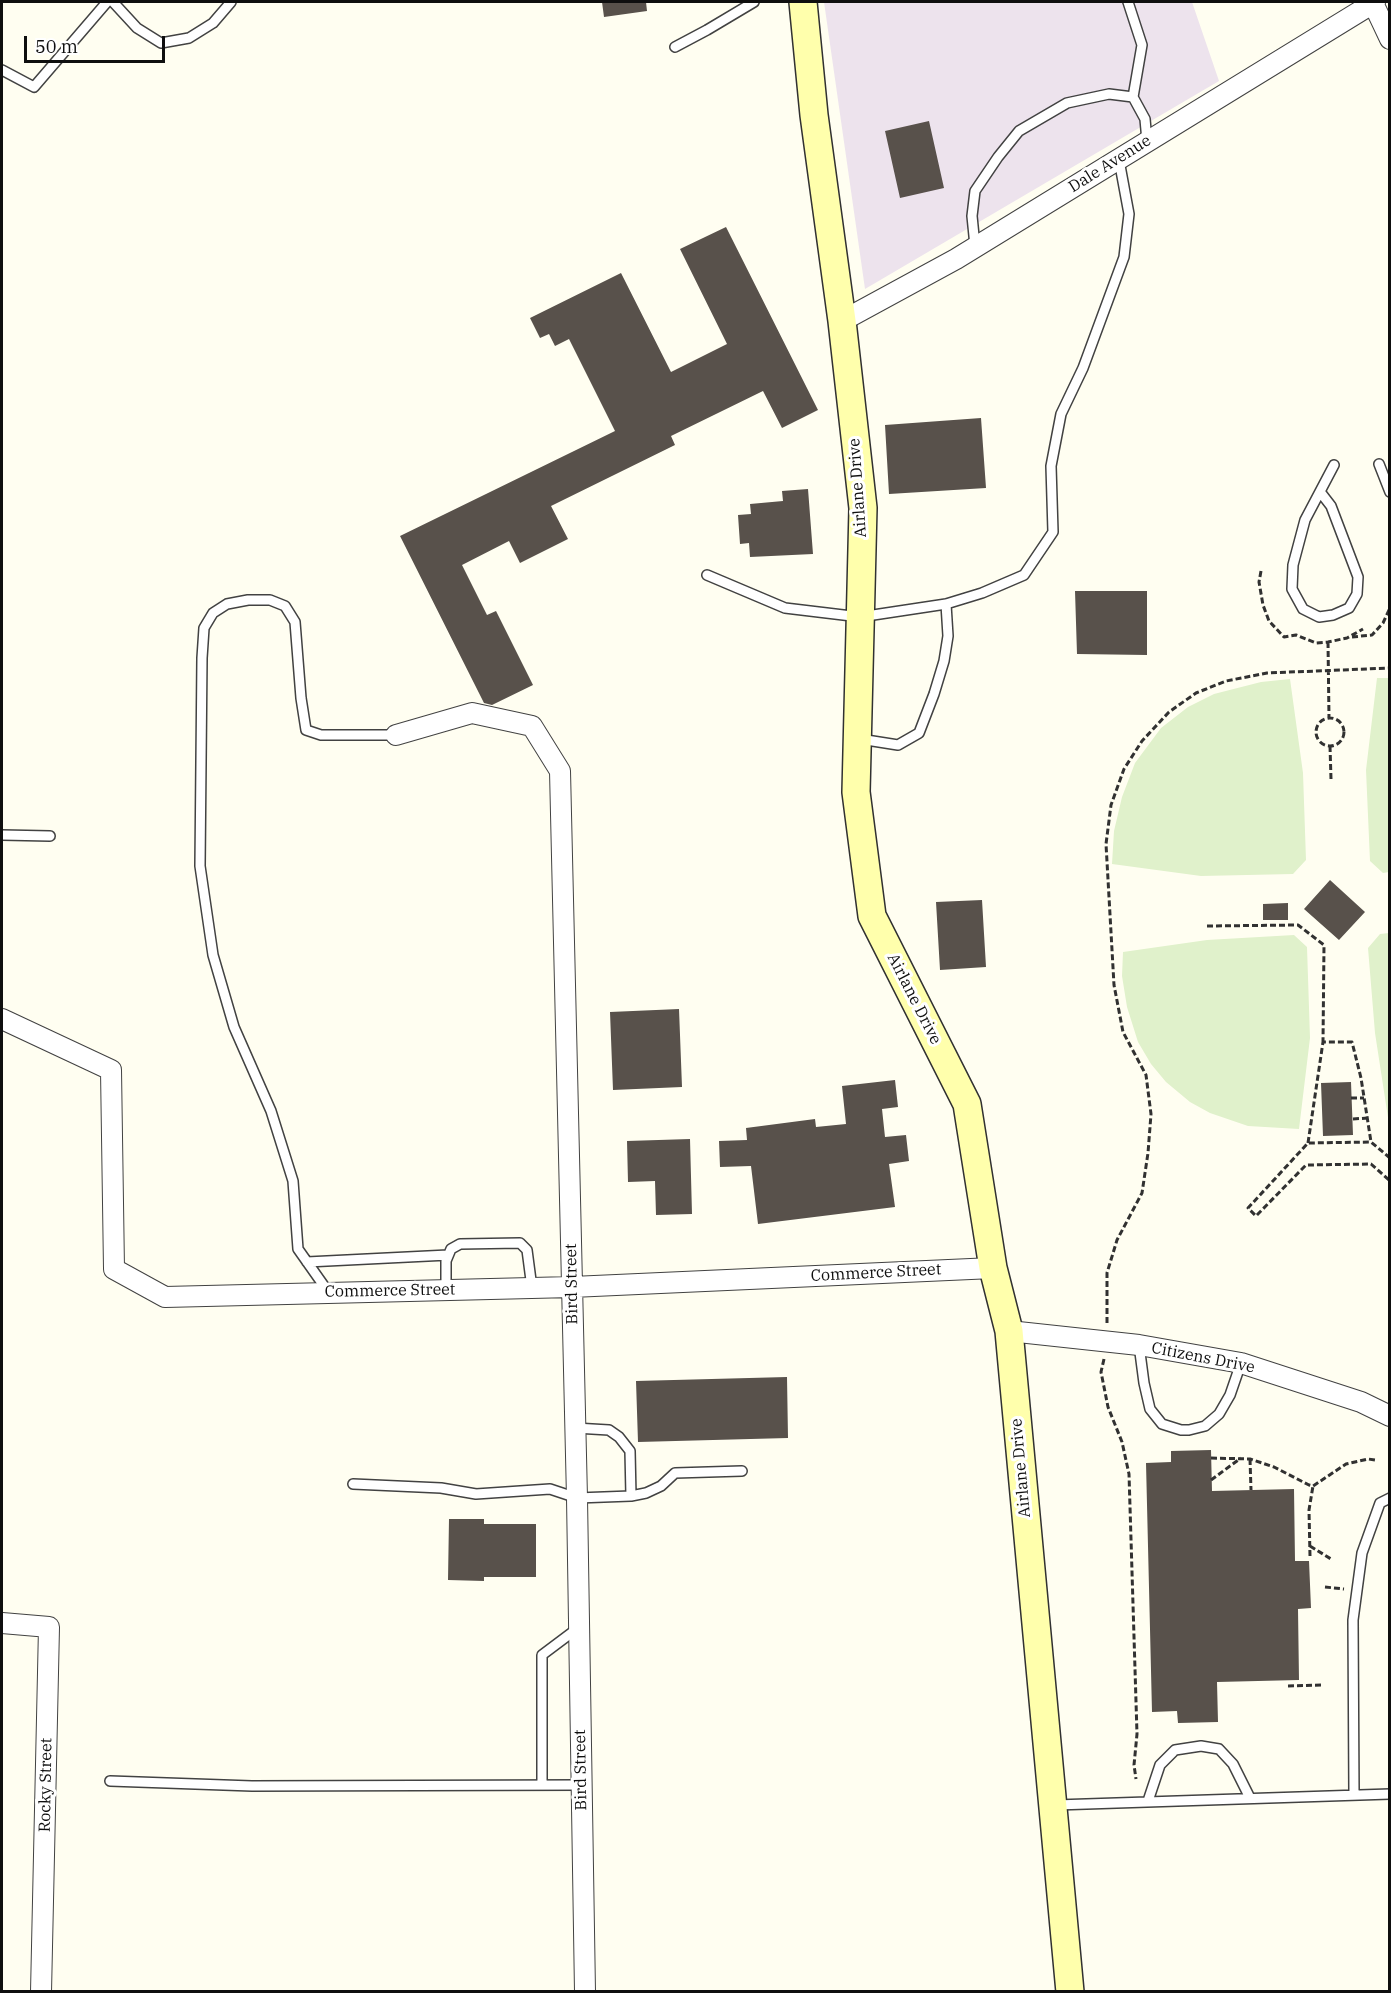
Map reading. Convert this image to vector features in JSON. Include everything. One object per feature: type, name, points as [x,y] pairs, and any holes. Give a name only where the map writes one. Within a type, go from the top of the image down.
[{"type":"street","name":"Airlane Drive","points":[[803,2],[814,115],[842,321],[863,508],[856,792],[872,916],[967,1104],[993,1268],[1009,1332],[1070,1992]]},
{"type":"street","name":"Dale Avenue","points":[[842,321],[975,247],[1374,2]]},
{"type":"street","points":[[1374,2],[1389,39]]},
{"type":"street","name":"Bird Street","points":[[396,735],[472,713],[482,715],[532,726],[560,771],[577,1497],[585,1992]]},
{"type":"street","name":"Commerce Street","points":[[2,1019],[111,1070],[114,1269],[165,1297],[572,1287],[993,1268]]},
{"type":"street","name":"Citizens Drive","points":[[1009,1332],[1139,1345],[1241,1363],[1361,1402],[1389,1416]]},
{"type":"street","name":"Rocky Street","points":[[2,1623],[49,1627],[42,1992]]},
{"type":"lane","points":[[2,70],[34,87],[107,2]]},
{"type":"lane","points":[[113,2],[137,28],[161,43],[189,38],[213,22],[231,2]]},
{"type":"lane","points":[[675,47],[754,2]]},
{"type":"lane","points":[[1128,2],[1142,45],[1133,97],[1145,119],[1147,141]]},
{"type":"lane","points":[[975,247],[972,216],[975,191],[1019,131],[1067,103],[1108,94],[1133,97]]},
{"type":"lane","points":[[707,575],[785,608],[860,617],[946,604],[982,593],[1024,575],[1053,532],[1052,466],[1061,414],[1083,368],[1124,257],[1129,214],[1119,159]]},
{"type":"lane","points":[[1379,464],[1389,492]]},
{"type":"lane","points":[[1321,493],[1331,506],[1358,577],[1358,585],[1357,594],[1349,608],[1333,615],[1319,617],[1303,609],[1292,589],[1293,565],[1305,520],[1335,465]]},
{"type":"lane","points":[[329,1293],[298,1249],[293,1181],[271,1111],[234,1027],[213,955],[200,866],[202,657],[204,628],[213,613],[228,604],[248,600],[270,600],[285,606],[295,622],[306,730],[321,735],[396,735]]},
{"type":"lane","points":[[857,739],[898,745],[919,733],[944,661],[948,636],[946,604]]},
{"type":"lane","points":[[2,835],[50,836]]},
{"type":"lane","points":[[446,1290],[446,1261],[451,1249],[460,1244],[520,1243],[527,1250],[532,1287]]},
{"type":"lane","points":[[307,1262],[448,1255]]},
{"type":"lane","points":[[1139,1345],[1150,1409],[1162,1424],[1181,1430],[1205,1426],[1219,1414],[1230,1395],[1241,1363]]},
{"type":"lane","points":[[575,1428],[609,1430],[625,1444],[630,1451],[631,1496]]},
{"type":"lane","points":[[353,1484],[441,1488],[476,1494],[550,1489],[577,1497],[631,1496],[646,1493],[661,1486],[675,1473],[742,1471]]},
{"type":"lane","points":[[1354,1795],[1353,1620],[1362,1553],[1380,1503],[1389,1498]]},
{"type":"lane","points":[[542,1785],[542,1655],[578,1628]]},
{"type":"lane","points":[[1148,1801],[1160,1765],[1175,1749],[1200,1746],[1219,1749],[1233,1764],[1250,1798]]},
{"type":"lane","points":[[110,1781],[252,1786],[581,1785]]},
{"type":"lane","points":[[1053,1805],[1389,1794]]},
{"type":"path","points":[[1261,571],[1259,582],[1263,605],[1269,621],[1284,637],[1296,635],[1316,643],[1372,635],[1383,623],[1389,608]]},
{"type":"path","points":[[1349,638],[1363,629]]},
{"type":"path","points":[[1328,642],[1329,718]]},
{"type":"path","points":[[1136,1779],[1134,1765],[1137,1734],[1129,1474],[1122,1442],[1108,1407],[1101,1372],[1107,1341],[1107,1273],[1118,1240],[1142,1193],[1148,1153],[1150,1114],[1146,1075],[1123,1032],[1114,985],[1106,844],[1111,805],[1124,769],[1142,741],[1169,712],[1196,693],[1227,681],[1266,673],[1389,668]]},
{"type":"path","points":[[1329,718],[1340,722],[1344,730],[1343,739],[1330,747],[1319,741],[1316,732],[1319,723],[1329,718]]},
{"type":"path","points":[[1330,747],[1331,779]]},
{"type":"path","points":[[1207,926],[1299,925],[1324,945],[1323,1042],[1308,1143],[1248,1208],[1256,1216],[1306,1165],[1371,1164],[1389,1181]]},
{"type":"path","points":[[1323,1042],[1352,1042],[1371,1142],[1389,1158]]},
{"type":"path","points":[[1351,1098],[1364,1098]]},
{"type":"path","points":[[1353,1119],[1368,1118]]},
{"type":"path","points":[[1308,1143],[1371,1142]]},
{"type":"path","points":[[1211,1458],[1250,1459],[1274,1467],[1313,1486]]},
{"type":"path","points":[[1211,1480],[1241,1458]]},
{"type":"path","points":[[1250,1459],[1251,1490]]},
{"type":"path","points":[[1310,1556],[1309,1510],[1313,1486],[1346,1464],[1368,1459],[1375,1460]]},
{"type":"path","points":[[1310,1546],[1331,1559]]},
{"type":"path","points":[[1288,1686],[1324,1685]]},
{"type":"shaded area","points":[[824,2],[1192,2],[1219,81],[865,289]]},
{"type":"green space","points":[[1377,678],[1389,678],[1389,872],[1383,873],[1370,861],[1366,770]]},
{"type":"green space","points":[[1290,679],[1303,773],[1306,860],[1293,874],[1201,876],[1112,864],[1114,831],[1122,797],[1135,763],[1161,728],[1188,707],[1214,694],[1261,682]]},
{"type":"green space","points":[[1389,933],[1390,1124],[1375,1033],[1368,948],[1380,934]]},
{"type":"green space","points":[[1294,935],[1307,947],[1310,1038],[1299,1129],[1248,1126],[1210,1113],[1190,1102],[1166,1082],[1151,1064],[1138,1042],[1127,1007],[1122,976],[1123,952],[1207,940]]},
{"type":"building","points":[[602,2],[646,2],[647,11],[604,17]]},
{"type":"building","points":[[929,121],[944,188],[900,198],[885,131]]},
{"type":"building","points":[[726,227],[818,410],[782,428],[763,391],[671,436],[675,445],[551,506],[568,539],[520,563],[509,541],[462,565],[487,615],[496,611],[533,685],[492,705],[484,703],[400,536],[615,431],[569,339],[555,346],[549,334],[540,338],[530,318],[621,273],[671,372],[727,344],[680,249]]},
{"type":"building","points":[[981,418],[986,488],[889,494],[885,425]]},
{"type":"building","points":[[808,489],[813,554],[750,557],[749,543],[740,544],[738,515],[751,514],[750,504],[783,501],[782,491]]},
{"type":"building","points":[[1075,591],[1147,591],[1147,655],[1077,654]]},
{"type":"building","points":[[1330,880],[1365,912],[1339,940],[1304,909]]},
{"type":"building","points":[[982,900],[986,967],[940,970],[936,902]]},
{"type":"building","points":[[1288,903],[1288,920],[1263,920],[1263,904]]},
{"type":"building","points":[[679,1009],[682,1087],[613,1090],[610,1012]]},
{"type":"building","points":[[895,1080],[898,1107],[882,1109],[885,1137],[906,1135],[909,1161],[889,1164],[895,1207],[758,1224],[751,1166],[720,1167],[719,1141],[747,1140],[746,1128],[815,1119],[816,1127],[846,1124],[842,1086]]},
{"type":"building","points":[[1351,1082],[1353,1135],[1323,1136],[1321,1083]]},
{"type":"building","points":[[690,1139],[692,1214],[656,1215],[655,1181],[628,1182],[627,1141]]},
{"type":"building","points":[[787,1377],[788,1438],[638,1442],[636,1381]]},
{"type":"building","points":[[1211,1450],[1212,1491],[1294,1489],[1295,1561],[1309,1561],[1311,1608],[1298,1609],[1299,1680],[1217,1682],[1218,1722],[1178,1723],[1177,1711],[1152,1712],[1146,1463],[1171,1462],[1171,1451]]},
{"type":"building","points":[[449,1519],[484,1519],[484,1524],[536,1524],[536,1577],[484,1577],[484,1581],[448,1580]]}]
